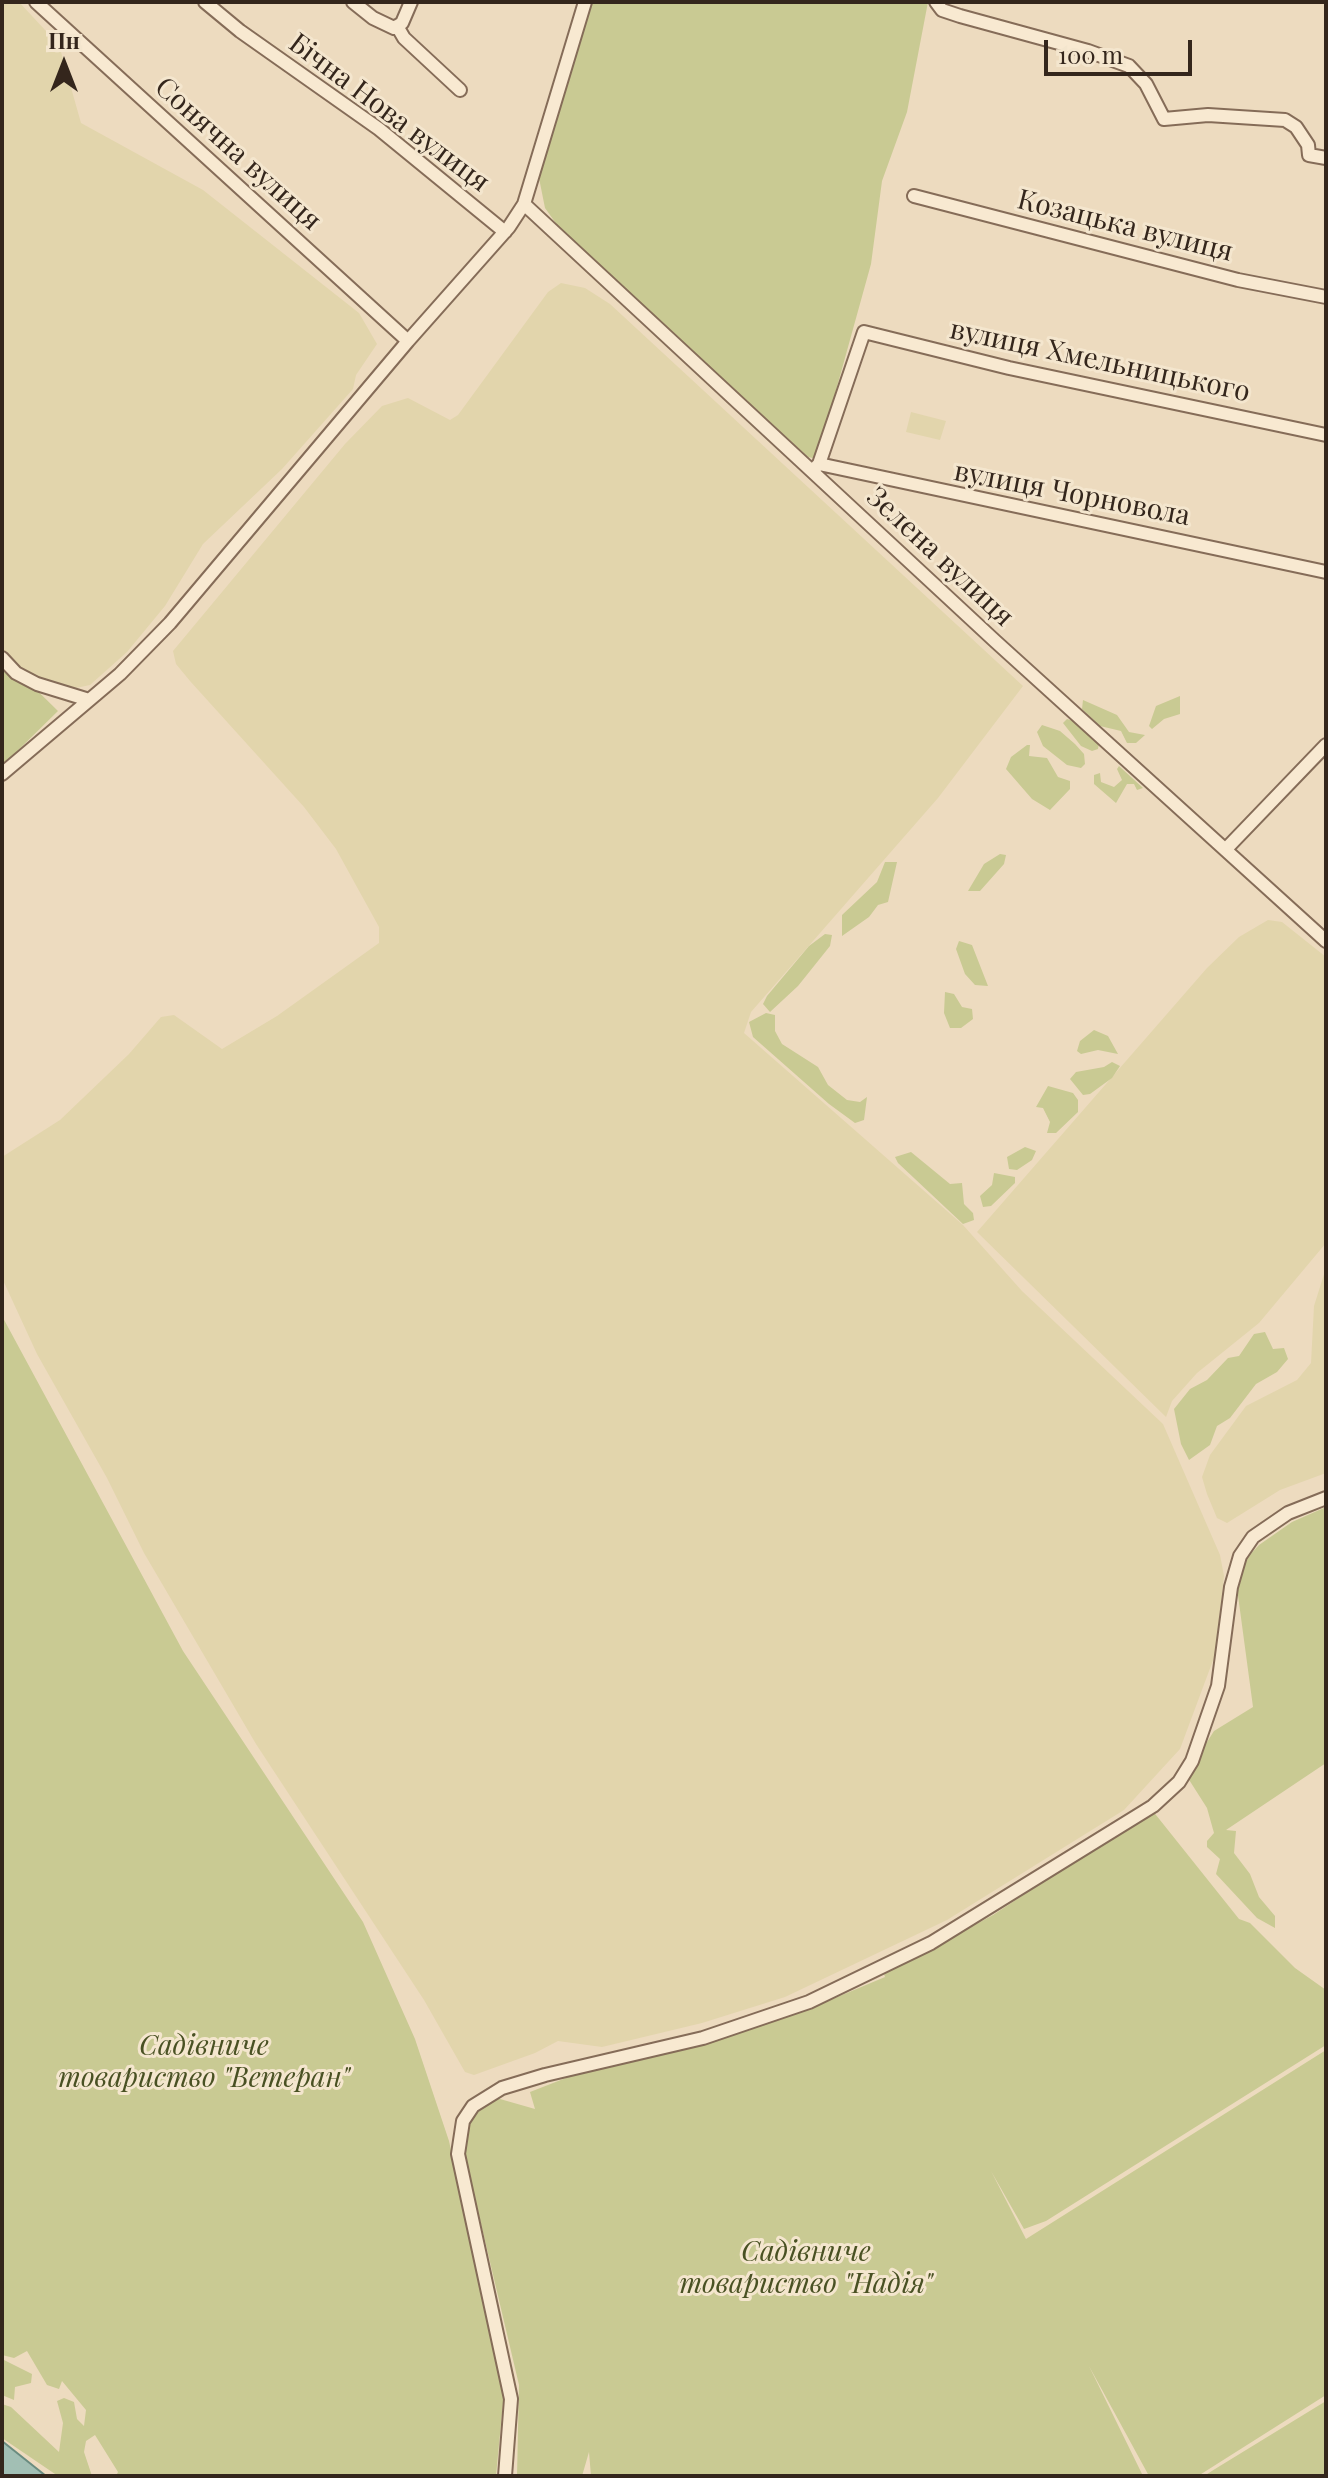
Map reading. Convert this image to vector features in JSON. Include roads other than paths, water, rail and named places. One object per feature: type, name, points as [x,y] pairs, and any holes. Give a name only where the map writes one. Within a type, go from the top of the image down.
[{"type":"street","name":"Сонячна вулиця","points":[[36,2],[408,341]]},
{"type":"street","name":"Бічна Нова вулиця","points":[[205,2],[240,31],[379,129],[505,232]]},
{"type":"street","points":[[353,2],[385,25],[397,26]]},
{"type":"street","points":[[397,26],[408,14],[411,2]]},
{"type":"street","points":[[2,774],[89,700],[170,623],[408,341],[505,232],[524,204],[585,2]]},
{"type":"street","points":[[936,2],[942,10],[960,16],[1088,51],[1129,66],[1146,84],[1164,119],[1208,115],[1285,120],[1296,127],[1308,145],[1309,155],[1326,158]]},
{"type":"street","points":[[397,26],[404,38],[460,90]]},
{"type":"street","name":"Козацька вулиця","points":[[914,196],[1238,280],[1326,297]]},
{"type":"street","name":"Зелена вулиця","points":[[524,204],[816,467],[1326,941]]},
{"type":"street","name":"вулиця Хмельницького","points":[[816,467],[864,332],[1009,368],[1326,435]]},
{"type":"street","name":"вулиця Чорновола","points":[[816,467],[1326,572]]},
{"type":"street","points":[[2,658],[16,673],[37,684],[89,700]]},
{"type":"street","points":[[1226,849],[1326,745]]},
{"type":"street","points":[[505,2476],[511,2399],[458,2154],[463,2121],[473,2106],[502,2088],[530,2079],[703,2038],[809,2002],[931,1943],[1153,1806],[1179,1782],[1192,1761],[1218,1686],[1231,1587],[1240,1556],[1253,1537],[1264,1529],[1288,1513],[1326,1498]]},
{"type":"park label","name":"Садівниче товариство \"Ветеран\"","points":[[204,2062]]},
{"type":"park label","name":"Садівниче товариство \"Надія\"","points":[[806,2268]]}]
